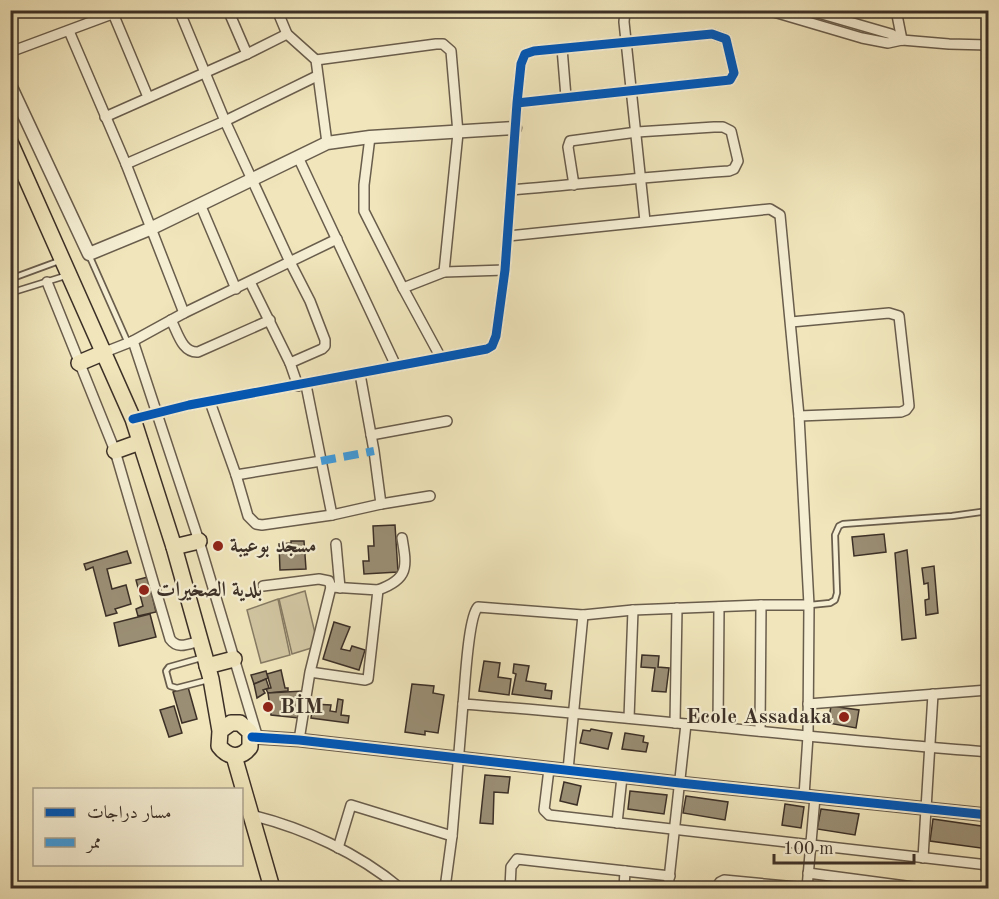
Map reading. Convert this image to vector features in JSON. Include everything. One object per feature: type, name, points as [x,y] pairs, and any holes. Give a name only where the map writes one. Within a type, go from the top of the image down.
[{"type":"main road","points":[[10,142],[61,260],[105,352],[132,419],[174,547],[207,668],[220,732],[218,741],[222,750],[234,756],[272,888]]},
{"type":"main road","points":[[80,363],[105,352]]},
{"type":"main road","points":[[115,451],[140,442]]},
{"type":"main road","points":[[174,547],[199,541]]},
{"type":"main road","points":[[207,668],[234,659]]},
{"type":"main road","points":[[207,668],[236,722],[248,728],[255,737],[247,750],[234,756]]},
{"type":"main road","points":[[220,732],[226,724],[236,722]]},
{"type":"street","points":[[10,52],[123,10]]},
{"type":"street","points":[[179,10],[225,121],[310,301],[325,340],[325,346],[322,349],[290,363]]},
{"type":"street","points":[[228,10],[246,54]]},
{"type":"street","points":[[277,10],[287,34],[316,60],[327,143]]},
{"type":"street","points":[[625,10],[624,22],[645,221]]},
{"type":"street","points":[[767,10],[862,38],[888,43],[902,40],[949,45],[988,45]]},
{"type":"street","points":[[808,10],[891,33],[902,40]]},
{"type":"street","points":[[896,10],[902,40]]},
{"type":"street","points":[[112,13],[148,97]]},
{"type":"street","points":[[69,31],[126,164],[184,313]]},
{"type":"street","points":[[105,117],[287,34]]},
{"type":"street","points":[[132,419],[157,412],[474,352],[492,346],[496,336],[505,270],[517,103],[521,64],[525,54],[534,51],[626,41],[717,35],[728,42],[735,73],[730,80],[517,103]]},
{"type":"street","points":[[316,60],[443,44],[451,51],[458,133],[444,272]]},
{"type":"street","points":[[561,48],[566,97]]},
{"type":"street","points":[[126,164],[225,121],[317,76]]},
{"type":"street","points":[[10,85],[89,254],[152,228],[327,143],[370,137],[515,128]]},
{"type":"street","points":[[511,190],[574,185],[641,177],[729,171],[734,169],[738,161],[731,131],[723,127],[637,132],[575,141],[568,144],[574,185]]},
{"type":"street","points":[[370,137],[364,185],[364,211],[441,358]]},
{"type":"street","points":[[298,157],[396,366]]},
{"type":"street","points":[[200,204],[236,289]]},
{"type":"street","points":[[508,236],[770,209],[780,215],[799,416],[809,605],[808,736],[811,845],[807,888],[724,880],[716,888]]},
{"type":"street","points":[[105,352],[131,342],[184,313],[337,239]]},
{"type":"street","points":[[403,288],[444,272],[505,270]]},
{"type":"street","points":[[47,282],[115,451],[170,639],[176,645],[182,646],[200,642]]},
{"type":"street","points":[[250,282],[302,386],[332,514]]},
{"type":"street","points":[[791,322],[890,313],[899,316],[909,406],[901,412],[799,416]]},
{"type":"street","points":[[171,320],[185,348],[193,352],[198,352],[270,320]]},
{"type":"street","points":[[131,342],[157,412],[199,541],[255,737],[988,815]]},
{"type":"street","points":[[360,374],[381,504]]},
{"type":"street","points":[[210,402],[248,516],[256,524],[332,514],[430,496]]},
{"type":"street","points":[[371,435],[447,421]]},
{"type":"street","points":[[236,475],[321,461]]},
{"type":"street","points":[[263,586],[319,579],[329,581],[336,587],[378,590],[393,585],[404,573],[405,558],[402,538]]},
{"type":"street","points":[[299,740],[310,672],[336,587],[336,544]]},
{"type":"street","points":[[310,672],[343,678],[368,679],[378,590]]},
{"type":"street","points":[[760,731],[761,605]]},
{"type":"street","points":[[445,888],[470,638],[476,608],[483,606],[583,615],[677,608],[809,605]]},
{"type":"street","points":[[718,727],[720,607]]},
{"type":"street","points":[[675,723],[677,608]]},
{"type":"street","points":[[629,718],[633,610]]},
{"type":"street","points":[[568,771],[583,615]]},
{"type":"street","points":[[808,704],[988,690]]},
{"type":"street","points":[[923,858],[933,694]]},
{"type":"street","points":[[463,704],[573,712],[988,752]]},
{"type":"street","points":[[668,888],[686,723]]},
{"type":"street","points":[[549,769],[544,810],[546,814],[675,831],[988,865]]},
{"type":"street","points":[[617,823],[622,777]]},
{"type":"street","points":[[338,848],[351,805],[452,836]]},
{"type":"street","points":[[251,814],[277,821],[338,848],[400,888]]},
{"type":"street","points":[[510,888],[511,867],[517,859],[670,876]]},
{"type":"street","points":[[624,888],[625,871]]},
{"type":"street","points":[[808,873],[896,887],[921,888]]},
{"type":"lane","points":[[89,254],[131,342]]},
{"type":"lane","points":[[10,279],[61,260]]},
{"type":"lane","points":[[10,293],[68,275]]},
{"type":"lane","points":[[809,605],[830,603],[835,600],[837,593],[835,535],[839,526],[988,511]]},
{"type":"lane","points":[[169,667],[207,668],[174,688],[170,686],[166,671],[169,667]]},
{"type":"shaded area","points":[[305,591],[318,646],[292,654],[279,599]]},
{"type":"shaded area","points":[[278,599],[290,655],[261,663],[247,610]]},
{"type":"building","points":[[395,525],[398,572],[364,574],[363,561],[369,561],[368,546],[374,546],[373,526]]},
{"type":"building","points":[[884,534],[886,552],[854,556],[852,537]]},
{"type":"building","points":[[291,541],[304,541],[306,569],[280,570],[279,544],[291,543]]},
{"type":"building","points":[[907,550],[916,638],[902,640],[895,553]]},
{"type":"building","points":[[127,551],[131,563],[107,569],[112,589],[126,585],[131,604],[115,609],[117,613],[106,616],[93,567],[86,570],[84,564]]},
{"type":"building","points":[[934,566],[938,613],[926,615],[925,600],[929,599],[928,583],[924,584],[922,568]]},
{"type":"building","points":[[148,577],[156,612],[138,616],[136,609],[143,606],[136,580]]},
{"type":"building","points":[[150,614],[156,637],[119,646],[114,623]]},
{"type":"building","points":[[334,622],[350,627],[341,649],[350,651],[352,646],[365,650],[359,670],[323,659]]},
{"type":"building","points":[[642,655],[659,656],[658,667],[669,668],[666,692],[652,691],[655,668],[641,667]]},
{"type":"building","points":[[484,661],[500,663],[498,677],[511,679],[509,695],[479,691]]},
{"type":"building","points":[[514,664],[529,666],[526,681],[546,684],[545,690],[552,691],[551,699],[512,694],[516,674],[513,673]]},
{"type":"building","points":[[281,670],[285,688],[288,688],[288,691],[268,693],[266,689],[271,688],[267,674]]},
{"type":"building","points":[[266,671],[268,678],[254,684],[251,675]]},
{"type":"building","points":[[266,679],[269,688],[263,690],[265,693],[257,698],[254,684]]},
{"type":"building","points":[[412,684],[434,686],[433,693],[444,695],[438,733],[425,731],[425,735],[405,732]]},
{"type":"building","points":[[188,687],[197,719],[182,723],[173,692]]},
{"type":"building","points":[[303,691],[299,718],[271,715],[268,693]]},
{"type":"building","points":[[338,699],[343,700],[341,715],[349,716],[348,723],[311,718],[313,704],[331,705],[330,711],[336,712]]},
{"type":"building","points":[[174,706],[182,733],[169,737],[160,710]]},
{"type":"building","name":"Ecole Assadaka","points":[[831,706],[859,710],[856,728],[828,723]]},
{"type":"building","points":[[591,729],[612,733],[608,749],[580,743],[583,730],[590,731]]},
{"type":"building","points":[[625,733],[644,736],[643,742],[648,743],[646,752],[622,749]]},
{"type":"building","points":[[485,775],[510,777],[508,793],[494,792],[493,824],[480,823]]},
{"type":"building","points":[[564,782],[581,786],[577,805],[560,801]]},
{"type":"building","points":[[630,791],[667,795],[664,814],[628,809]]},
{"type":"building","points":[[686,796],[728,802],[725,820],[683,813]]},
{"type":"building","points":[[785,804],[804,807],[801,828],[782,825]]},
{"type":"building","points":[[821,809],[859,814],[855,835],[817,829]]},
{"type":"building","points":[[933,819],[988,827],[988,849],[930,841]]},
{"type":"marked path","points":[[321,461],[374,451]]},
{"type":"cycle path","points":[[133,419],[189,405],[487,349],[492,346],[496,336],[505,270],[517,103],[521,64],[525,54],[534,51],[712,34],[726,39],[734,73],[730,80],[517,103]]},
{"type":"cycle path","points":[[252,737],[299,740],[988,815]]},
{"type":"place","name":"مسجد بوعيبة","points":[[218,546]]},
{"type":"place","name":"بلدية الصخيرات","points":[[144,590]]},
{"type":"place","name":"BİM","points":[[268,707]]},
{"type":"place","name":"Ecole Assadaka","points":[[844,717]]}]
